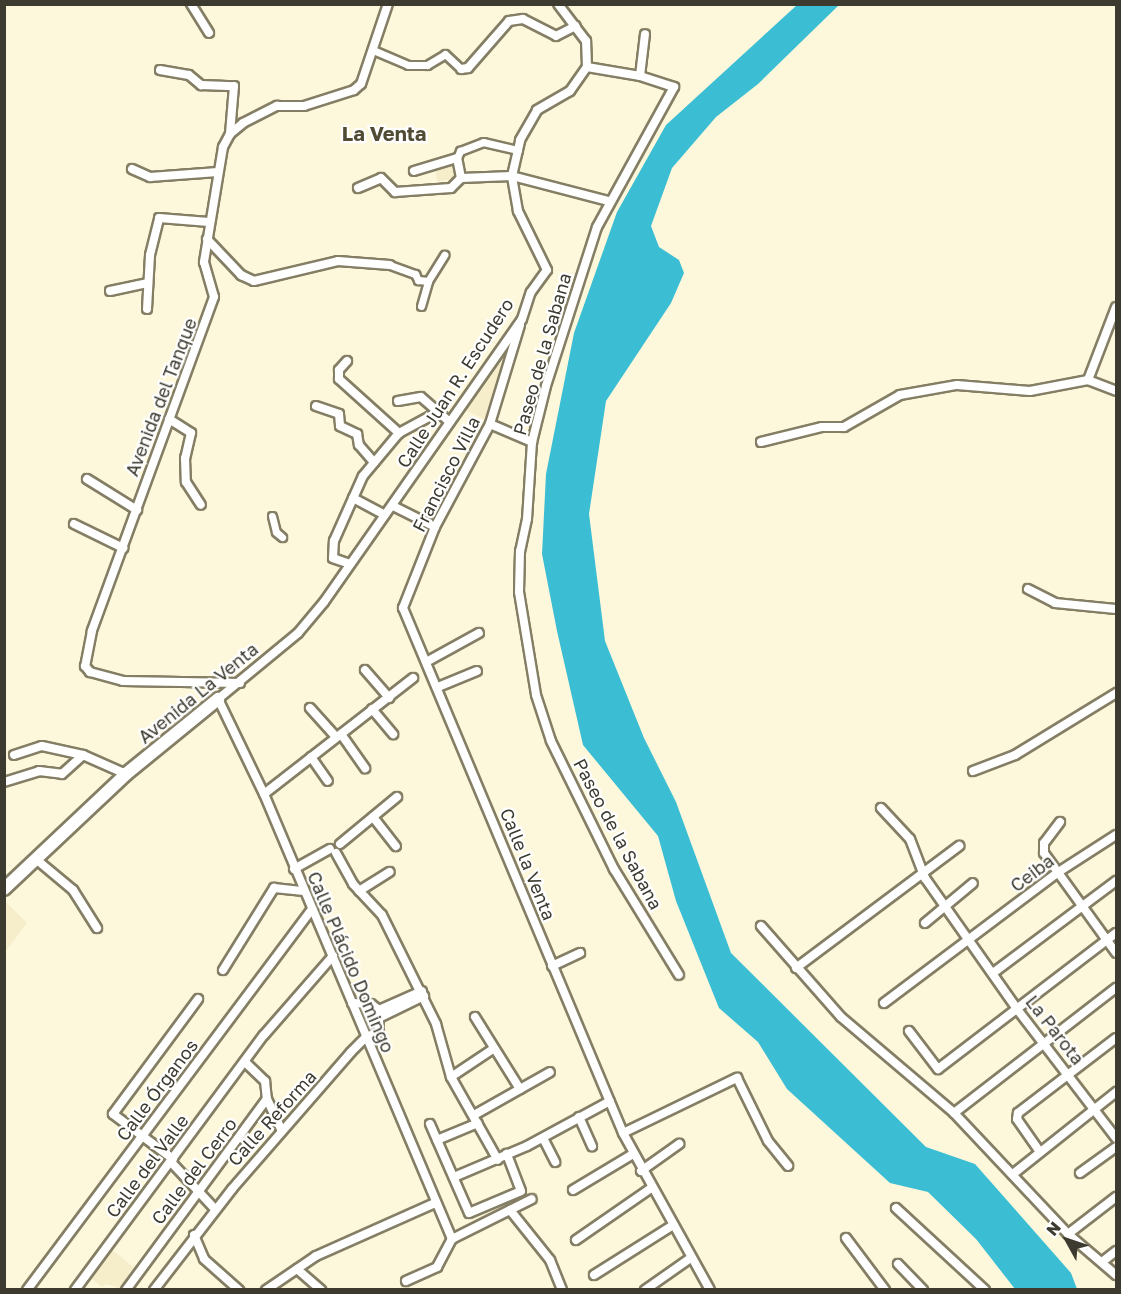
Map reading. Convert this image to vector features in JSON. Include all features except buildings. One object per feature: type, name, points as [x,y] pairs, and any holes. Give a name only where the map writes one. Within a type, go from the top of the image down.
[{"type":"main road","name":"Avenida La Venta","points":[[4,889],[126,774],[219,699]]},
{"type":"street","points":[[191,4],[209,33]]},
{"type":"street","points":[[230,134],[243,123],[277,106],[304,106],[354,90],[361,84],[388,4]]},
{"type":"street","points":[[558,4],[586,41],[587,67],[640,76],[645,34]]},
{"type":"street","points":[[373,50],[408,65],[427,65],[445,54],[461,69],[468,68],[509,21],[523,19],[556,36],[576,26]]},
{"type":"street","name":"Calle Juan R. Escudero","points":[[393,506],[444,417],[522,319],[531,292],[547,270],[518,211],[512,176],[518,150],[537,110],[570,91],[587,67]]},
{"type":"street","name":"Avenida del Tanque","points":[[160,70],[189,75],[201,85],[234,86],[230,134],[218,172],[208,222],[204,262],[214,297],[92,631],[85,666],[90,672],[123,681],[240,683]]},
{"type":"street","name":"Paseo de la Sabana","points":[[640,76],[674,87],[609,201],[589,249],[532,442],[527,519],[520,551],[519,592],[536,695],[551,741],[599,842],[679,975]]},
{"type":"street","points":[[358,188],[383,178],[395,192],[455,187],[461,178],[457,158],[460,151],[483,142],[518,150]]},
{"type":"street","points":[[414,171],[457,158]]},
{"type":"street","points":[[132,169],[150,177],[218,172]]},
{"type":"street","points":[[461,178],[512,176],[609,201]]},
{"type":"street","points":[[147,309],[148,283],[159,218],[208,222]]},
{"type":"street","points":[[207,239],[241,274],[254,281],[338,261],[390,264],[415,274],[418,280],[428,281]]},
{"type":"street","points":[[421,306],[428,281],[444,255]]},
{"type":"street","points":[[110,291],[148,283]]},
{"type":"street","points":[[1088,380],[1116,307]]},
{"type":"street","name":"Francisco Villa","points":[[403,608],[435,527],[490,424],[522,319]]},
{"type":"street","points":[[347,361],[339,370],[339,379],[399,433]]},
{"type":"street","points":[[761,442],[822,427],[843,427],[900,395],[940,387],[957,385],[1030,391],[1088,380],[1116,391]]},
{"type":"street","points":[[350,564],[333,558],[334,541],[353,498],[374,462],[399,433],[444,417],[421,397],[398,401]]},
{"type":"street","points":[[316,406],[339,414],[340,426],[357,434],[358,445],[374,462]]},
{"type":"street","points":[[169,419],[191,433],[185,458],[186,482],[201,505]]},
{"type":"street","points":[[490,424],[532,442]]},
{"type":"street","points":[[87,479],[137,510]]},
{"type":"street","points":[[353,498],[385,515]]},
{"type":"street","points":[[393,506],[435,527]]},
{"type":"street","name":"Avenida La Venta","points":[[219,699],[298,633],[393,506]]},
{"type":"street","points":[[272,516],[277,535],[282,537]]},
{"type":"street","points":[[74,524],[123,548]]},
{"type":"street","points":[[1028,589],[1056,603],[1116,609]]},
{"type":"street","name":"Calle la Venta","points":[[403,608],[428,661],[552,966],[623,1133],[641,1171],[710,1290]]},
{"type":"street","points":[[428,661],[479,633]]},
{"type":"street","points":[[365,670],[389,698]]},
{"type":"street","points":[[438,687],[477,671]]},
{"type":"street","points":[[264,794],[413,678]]},
{"type":"street","points":[[973,771],[1015,755],[1116,693]]},
{"type":"street","name":"Calle Plácido Domingo","points":[[219,699],[264,794],[452,1239]]},
{"type":"street","points":[[310,708],[338,735],[365,768]]},
{"type":"street","points":[[372,710],[393,734]]},
{"type":"street","points":[[14,755],[42,746],[83,755],[126,774]]},
{"type":"street","points":[[4,782],[39,771],[62,774],[83,755]]},
{"type":"street","points":[[311,757],[328,781]]},
{"type":"street","points":[[294,869],[333,851],[397,797]]},
{"type":"street","name":"La Parota","points":[[882,808],[910,839],[923,873],[945,908],[1042,1044],[1095,1108],[1116,1138]]},
{"type":"street","points":[[373,817],[396,846]]},
{"type":"street","points":[[1060,822],[1044,843],[1044,853],[1116,953]]},
{"type":"street","name":"Ceiba","points":[[884,1003],[1057,873],[1116,835]]},
{"type":"street","points":[[796,968],[959,846]]},
{"type":"street","points":[[333,851],[359,891],[382,915],[423,994],[451,1077],[498,1160]]},
{"type":"street","points":[[37,860],[73,890],[97,928]]},
{"type":"street","points":[[359,891],[389,872]]},
{"type":"street","points":[[993,973],[1116,881]]},
{"type":"street","points":[[925,922],[973,883]]},
{"type":"street","points":[[223,970],[274,888],[304,891]]},
{"type":"street","name":"Calle Órganos","points":[[27,1290],[312,909]]},
{"type":"street","points":[[761,926],[842,1017],[954,1113],[1068,1234],[1116,1275]]},
{"type":"street","points":[[909,1031],[938,1069],[1116,933]]},
{"type":"street","points":[[552,966],[580,953]]},
{"type":"street","name":"Calle del Valle","points":[[75,1290],[295,996],[333,956]]},
{"type":"street","points":[[954,1113],[1116,988]]},
{"type":"street","name":"Calle Reforma","points":[[154,1290],[194,1235],[282,1131],[366,1037],[379,1032],[380,1013],[423,994]]},
{"type":"street","points":[[198,999],[113,1114],[172,1161],[215,1209]]},
{"type":"street","points":[[352,1003],[371,1004],[380,1013]]},
{"type":"street","points":[[475,1017],[520,1089]]},
{"type":"street","points":[[1040,1152],[1017,1119],[1018,1113],[1116,1038]]},
{"type":"street","points":[[451,1077],[493,1049]]},
{"type":"street","points":[[245,1062],[262,1077],[267,1100],[282,1131]]},
{"type":"street","points":[[437,1140],[476,1119],[550,1072]]},
{"type":"street","points":[[623,1133],[737,1078],[768,1141],[788,1166]]},
{"type":"street","points":[[1013,1174],[1116,1092]]},
{"type":"street","name":"Calle del Cerro","points":[[126,1290],[267,1100]]},
{"type":"street","points":[[454,1177],[498,1160],[610,1101]]},
{"type":"street","points":[[579,1118],[592,1146]]},
{"type":"street","points":[[430,1124],[470,1213],[515,1195],[522,1184],[507,1154]]},
{"type":"street","points":[[543,1138],[555,1162]]},
{"type":"street","points":[[641,1171],[679,1144]]},
{"type":"street","points":[[1080,1173],[1116,1147]]},
{"type":"street","points":[[573,1190],[633,1154]]},
{"type":"street","points":[[576,1240],[651,1188]]},
{"type":"street","points":[[1068,1234],[1116,1197]]},
{"type":"street","points":[[406,1281],[437,1267],[452,1239],[532,1199]]},
{"type":"street","points":[[266,1290],[316,1256],[435,1203]]},
{"type":"street","points":[[896,1208],[985,1290]]},
{"type":"street","points":[[510,1210],[550,1260],[562,1290]]},
{"type":"street","points":[[594,1275],[673,1226]]},
{"type":"street","points":[[194,1235],[204,1259],[239,1290]]},
{"type":"street","points":[[846,1238],[885,1290]]},
{"type":"street","points":[[1102,1263],[1116,1251]]},
{"type":"street","points":[[645,1290],[692,1257]]},
{"type":"street","points":[[898,1264],[922,1290]]},
{"type":"street","points":[[297,1269],[321,1290]]},
{"type":"shaded area","points":[[456,161],[459,178],[437,182],[434,165]]},
{"type":"shaded area","points":[[493,361],[507,367],[490,422],[461,408]]},
{"type":"shaded area","points":[[4,902],[27,923],[5,952]]},
{"type":"shaded area","points":[[111,1249],[136,1269],[122,1289],[106,1284],[102,1287],[89,1277]]},
{"type":"water","points":[[797,5],[839,5],[758,84],[716,117],[672,168],[651,226],[659,247],[679,260],[684,273],[671,303],[606,401],[589,514],[605,641],[644,738],[676,802],[731,953],[926,1147],[975,1164],[1071,1273],[1077,1289],[1015,1289],[976,1239],[928,1192],[890,1183],[787,1089],[758,1042],[719,1008],[676,901],[658,836],[583,745],[557,631],[542,554],[546,474],[574,333],[617,212],[666,125]]},
{"type":"district","name":"La Venta","points":[[384,133]]}]
